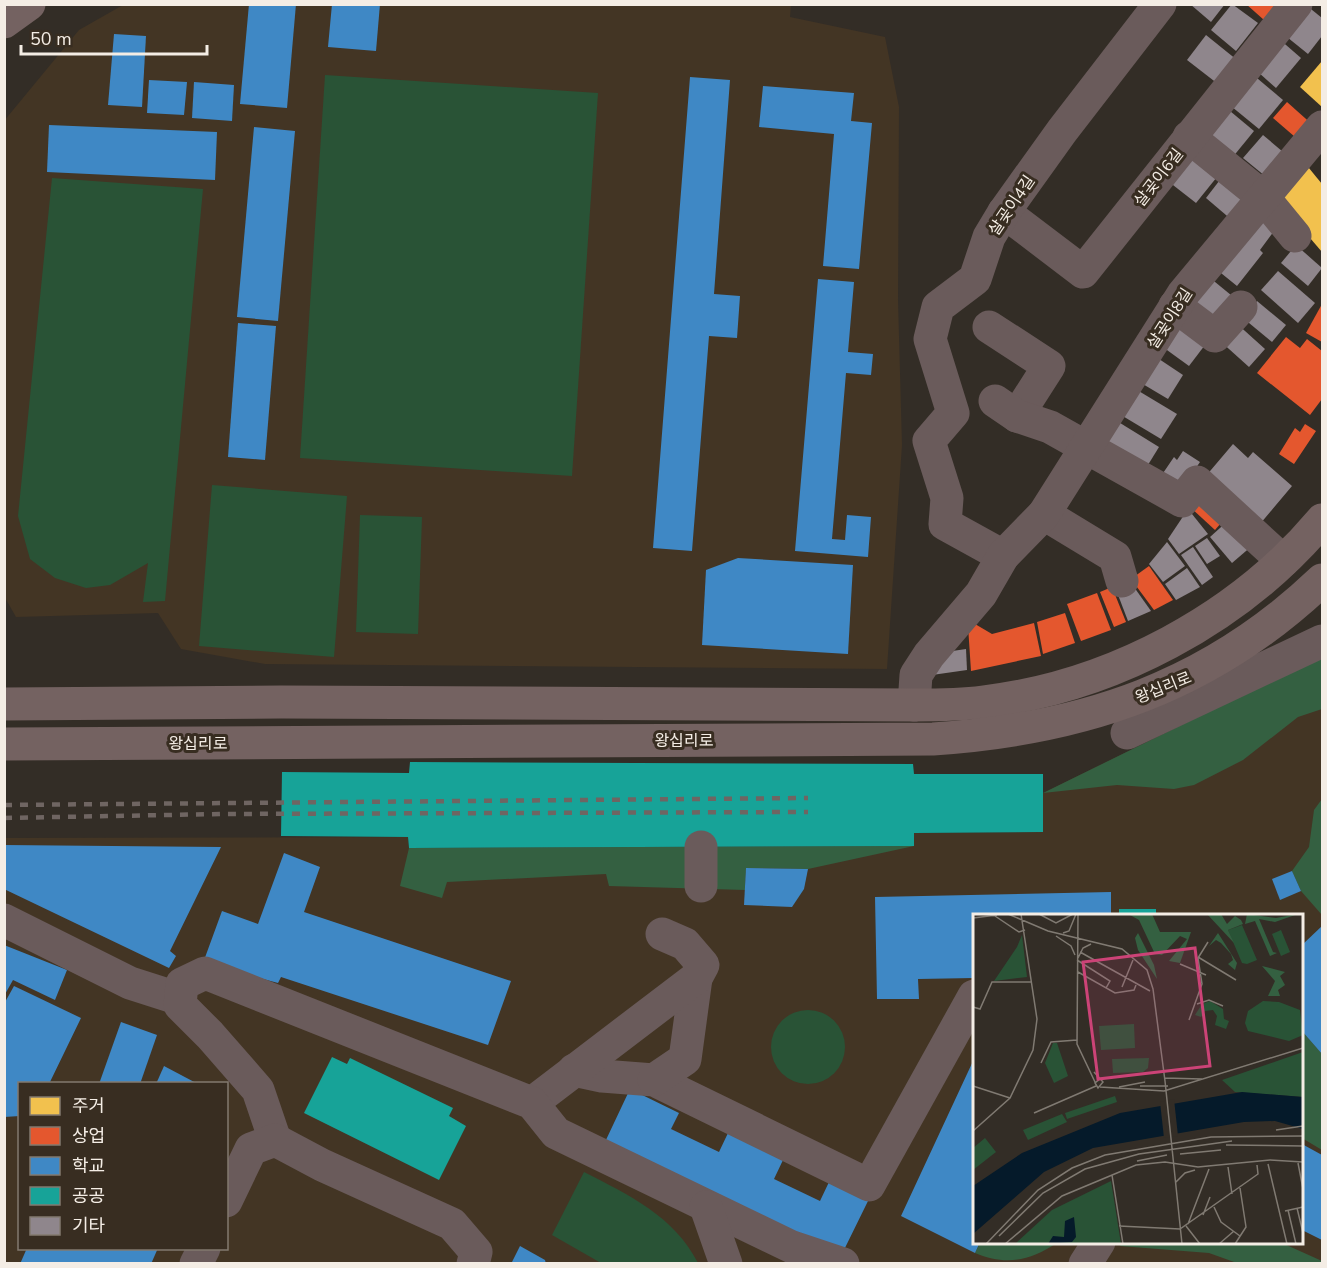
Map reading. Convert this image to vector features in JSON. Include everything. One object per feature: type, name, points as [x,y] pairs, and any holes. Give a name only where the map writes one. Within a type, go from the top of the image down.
[{"type":"main road","points":[[4,22],[29,4]]},
{"type":"main road","points":[[4,704],[292,702],[914,705],[983,702],[1079,681],[1137,658],[1221,609],[1283,561],[1323,520]]},
{"type":"main road","name":"왕십리로","points":[[4,744],[933,739],[1008,733],[1086,715],[1198,672],[1268,628],[1323,580]]},
{"type":"street","name":"살곶이4길","points":[[1003,556],[945,524],[947,498],[929,441],[953,413],[930,339],[938,307],[975,279],[988,237],[1004,212],[1062,131],[1160,4]]},
{"type":"street","name":"살곶이6길","points":[[1004,212],[1083,272],[1296,4]]},
{"type":"street","name":"살곶이8길","points":[[914,705],[916,675],[928,655],[981,594],[1003,556],[1044,514],[1175,306],[1323,127]]},
{"type":"street","points":[[1189,137],[1263,197],[1295,236]]},
{"type":"street","points":[[1175,306],[1215,336],[1241,307]]},
{"type":"street","points":[[989,327],[1049,366],[1006,409],[1050,427],[1182,501],[1197,482],[1283,561]]},
{"type":"street","points":[[1044,514],[1115,557],[1122,581]]},
{"type":"street","points":[[1127,733],[1323,640]]},
{"type":"street","points":[[700,847],[701,886]]},
{"type":"street","points":[[4,920],[130,983],[180,999]]},
{"type":"street","points":[[654,1080],[685,1059],[696,978],[703,965],[685,944],[662,934]]},
{"type":"street","points":[[473,1263],[476,1252],[452,1224],[322,1165],[275,1140],[258,1090],[210,1035],[180,1005],[182,984],[206,973],[532,1103],[556,1133],[792,1247],[843,1263]]},
{"type":"street","points":[[532,1103],[696,978]]},
{"type":"street","points":[[574,1070],[602,1076],[654,1080],[869,1185],[973,1000]]},
{"type":"street","points":[[228,1197],[251,1149],[275,1140]]},
{"type":"street","points":[[706,1207],[726,1263]]},
{"type":"street","points":[[1085,1263],[1098,1244]]},
{"type":"shaded area","points":[[791,4],[790,17],[885,37],[899,107],[898,300],[902,445],[887,669],[265,664],[181,649],[158,613],[16,617],[4,596],[4,121],[79,30],[123,5]]},
{"type":"shaded area","points":[[1322,656],[1322,1263],[5,1263],[4,838],[408,837],[409,848],[914,846],[914,833],[1042,832],[1043,793]]},
{"type":"green space","points":[[325,75],[598,93],[572,476],[300,458]]},
{"type":"green space","points":[[52,178],[203,189],[165,601],[143,602],[148,563],[110,585],[86,588],[55,578],[30,559],[18,516]]},
{"type":"green space","points":[[212,485],[347,496],[334,657],[199,646]]},
{"type":"green space","points":[[360,515],[422,517],[418,634],[356,632]]},
{"type":"green space","points":[[1322,656],[1322,709],[1298,717],[1243,760],[1194,785],[1174,789],[1117,785],[1043,793]]},
{"type":"green space","points":[[1322,799],[1322,915],[1301,891],[1292,871],[1309,847],[1314,810]]},
{"type":"green space","points":[[914,846],[808,869],[746,868],[745,890],[609,886],[606,874],[447,882],[442,898],[400,886],[409,848]]},
{"type":"green space","points":[[808,1010],[829,1016],[839,1026],[845,1047],[839,1068],[829,1078],[808,1084],[787,1078],[777,1068],[771,1047],[777,1026],[787,1016]]},
{"type":"green space","points":[[1303,1032],[1322,1054],[1322,1150],[1303,1139]]},
{"type":"green space","points":[[584,1172],[649,1208],[676,1232],[698,1263],[601,1263],[552,1235]]},
{"type":"green space","points":[[979,1244],[1055,1244],[1037,1254],[1017,1260],[997,1259],[975,1253]]},
{"type":"green space","points":[[1121,1244],[1284,1244],[1322,1263],[1237,1263],[1209,1253],[1120,1246]]},
{"type":"building: 주거","points":[[1322,61],[1322,107],[1300,87]]},
{"type":"building: 주거","points":[[1304,162],[1322,184],[1322,252],[1275,197]]},
{"type":"building: 상업","points":[[1246,4],[1277,4],[1264,20]]},
{"type":"building: 상업","points":[[1287,102],[1315,127],[1302,143],[1273,118]]},
{"type":"building: 상업","points":[[1322,304],[1322,342],[1306,333]]},
{"type":"building: 상업","points":[[1286,337],[1300,348],[1307,339],[1322,351],[1322,399],[1310,415],[1257,373]]},
{"type":"building: 상업","points":[[1305,424],[1316,431],[1294,464],[1279,454],[1295,428],[1300,432]]},
{"type":"building: 상업","points":[[1201,494],[1227,516],[1215,530],[1190,507]]},
{"type":"building: 상업","points":[[1149,566],[1173,600],[1154,610],[1131,579]]},
{"type":"building: 상업","points":[[1112,587],[1126,622],[1114,627],[1100,592]]},
{"type":"building: 상업","points":[[1097,593],[1111,630],[1081,641],[1067,604]]},
{"type":"building: 상업","points":[[1065,613],[1075,643],[1043,654],[1037,622]]},
{"type":"building: 상업","points":[[1034,623],[1041,656],[971,671],[968,626],[975,624],[992,634]]},
{"type":"building: 학교","points":[[249,4],[296,4],[287,108],[240,104]]},
{"type":"building: 학교","points":[[332,4],[380,4],[376,51],[328,47]]},
{"type":"building: 학교","points":[[114,34],[146,36],[142,107],[108,105]]},
{"type":"building: 학교","points":[[690,77],[730,80],[714,294],[740,296],[737,338],[709,336],[692,551],[653,548]]},
{"type":"building: 학교","points":[[149,80],[187,82],[184,115],[147,113]]},
{"type":"building: 학교","points":[[194,82],[234,85],[232,121],[192,118]]},
{"type":"building: 학교","points":[[763,86],[854,93],[851,121],[872,123],[859,269],[823,266],[834,134],[759,127]]},
{"type":"building: 학교","points":[[49,125],[217,132],[215,180],[47,172]]},
{"type":"building: 학교","points":[[254,127],[295,131],[278,321],[237,317]]},
{"type":"building: 학교","points":[[818,279],[854,282],[848,352],[873,354],[871,375],[846,373],[832,539],[845,540],[847,515],[871,517],[868,557],[795,551]]},
{"type":"building: 학교","points":[[238,323],[276,326],[265,460],[228,457]]},
{"type":"building: 학교","points":[[738,558],[853,565],[848,654],[702,645],[706,570]]},
{"type":"building: 학교","points":[[4,845],[221,847],[170,951],[176,956],[169,968],[4,889]]},
{"type":"building: 학교","points":[[284,853],[320,867],[304,912],[511,981],[488,1045],[281,977],[278,983],[203,963],[222,911],[258,924]]},
{"type":"building: 학교","points":[[746,868],[808,869],[804,889],[792,907],[744,905]]},
{"type":"building: 학교","points":[[1292,871],[1301,891],[1280,900],[1272,879]]},
{"type":"building: 학교","points":[[1111,892],[1111,914],[973,914],[973,978],[918,979],[919,999],[877,999],[875,897]]},
{"type":"building: 학교","points":[[1322,926],[1322,1054],[1303,1032],[1303,944]]},
{"type":"building: 학교","points":[[4,945],[67,970],[55,1000],[13,980],[4,996]]},
{"type":"building: 학교","points":[[14,986],[81,1018],[50,1082],[18,1082],[18,1116],[4,1117],[4,1004]]},
{"type":"building: 학교","points":[[121,1022],[157,1035],[141,1082],[100,1082]]},
{"type":"building: 학교","points":[[973,1061],[973,1244],[979,1244],[975,1253],[901,1216]]},
{"type":"building: 학교","points":[[164,1066],[194,1082],[157,1082]]},
{"type":"building: 학교","points":[[630,1089],[679,1113],[671,1129],[719,1152],[728,1133],[783,1160],[774,1179],[820,1201],[829,1182],[868,1201],[841,1256],[605,1142]]},
{"type":"building: 학교","points":[[1303,1145],[1322,1155],[1322,1240],[1303,1230]]},
{"type":"building: 학교","points":[[520,1246],[545,1260],[546,1264],[511,1264]]},
{"type":"building: 학교","points":[[26,1250],[157,1250],[151,1264],[20,1264]]},
{"type":"building: 공공","points":[[410,762],[913,764],[914,774],[1043,774],[1043,832],[914,833],[914,846],[409,848],[408,837],[281,836],[282,772],[409,773]]},
{"type":"building: 공공","points":[[1119,909],[1156,909],[1156,914],[1119,914]]},
{"type":"building: 공공","points":[[332,1057],[347,1064],[350,1058],[453,1108],[449,1116],[466,1126],[439,1180],[304,1113]]},
{"type":"building: 기타","points":[[1190,4],[1225,4],[1211,22]]},
{"type":"building: 기타","points":[[1232,4],[1258,23],[1236,51],[1211,30]]},
{"type":"building: 기타","points":[[1306,5],[1322,18],[1322,36],[1308,54],[1282,33]]},
{"type":"building: 기타","points":[[1206,35],[1237,60],[1218,84],[1187,60]]},
{"type":"building: 기타","points":[[1278,38],[1301,58],[1276,88],[1258,72]]},
{"type":"building: 기타","points":[[1251,73],[1283,100],[1259,129],[1226,102]]},
{"type":"building: 기타","points":[[1224,106],[1254,131],[1232,158],[1201,132]]},
{"type":"building: 기타","points":[[1263,135],[1289,157],[1265,176],[1243,158]]},
{"type":"building: 기타","points":[[1189,147],[1221,172],[1196,203],[1164,178]]},
{"type":"building: 기타","points":[[1223,176],[1250,200],[1233,221],[1206,198]]},
{"type":"building: 기타","points":[[1259,217],[1274,231],[1260,250],[1263,253],[1237,286],[1216,269]]},
{"type":"building: 기타","points":[[1296,245],[1322,268],[1308,286],[1281,263]]},
{"type":"building: 기타","points":[[1278,271],[1315,303],[1298,323],[1261,290]]},
{"type":"building: 기타","points":[[1209,277],[1237,300],[1216,326],[1189,303]]},
{"type":"building: 기타","points":[[1257,301],[1286,325],[1272,342],[1243,318]]},
{"type":"building: 기타","points":[[1178,318],[1208,341],[1189,366],[1160,345]]},
{"type":"building: 기타","points":[[1235,322],[1265,349],[1249,367],[1219,340]]},
{"type":"building: 기타","points":[[1153,355],[1183,375],[1168,399],[1136,380]]},
{"type":"building: 기타","points":[[1132,387],[1177,414],[1161,439],[1116,412]]},
{"type":"building: 기타","points":[[1112,418],[1159,447],[1143,473],[1097,444]]},
{"type":"building: 기타","points":[[1233,444],[1248,458],[1253,452],[1292,486],[1260,524],[1205,477]]},
{"type":"building: 기타","points":[[1183,451],[1200,462],[1179,493],[1159,479],[1174,457],[1177,460]]},
{"type":"building: 기타","points":[[1188,509],[1208,534],[1179,554],[1168,539]]},
{"type":"building: 기타","points":[[1230,519],[1253,545],[1232,563],[1210,537]]},
{"type":"building: 기타","points":[[1207,538],[1220,556],[1207,564],[1195,546]]},
{"type":"building: 기타","points":[[1167,542],[1185,566],[1163,582],[1149,564]]},
{"type":"building: 기타","points":[[1193,547],[1213,577],[1202,585],[1181,555]]},
{"type":"building: 기타","points":[[1187,568],[1200,587],[1176,600],[1165,584]]},
{"type":"building: 기타","points":[[1129,580],[1151,611],[1128,621],[1115,587]]},
{"type":"building: 기타","points":[[966,649],[967,670],[925,676],[932,654]]},
{"type":"railway","points":[[4,805],[808,798]]},
{"type":"railway","points":[[4,818],[220,814],[808,812]]}]
